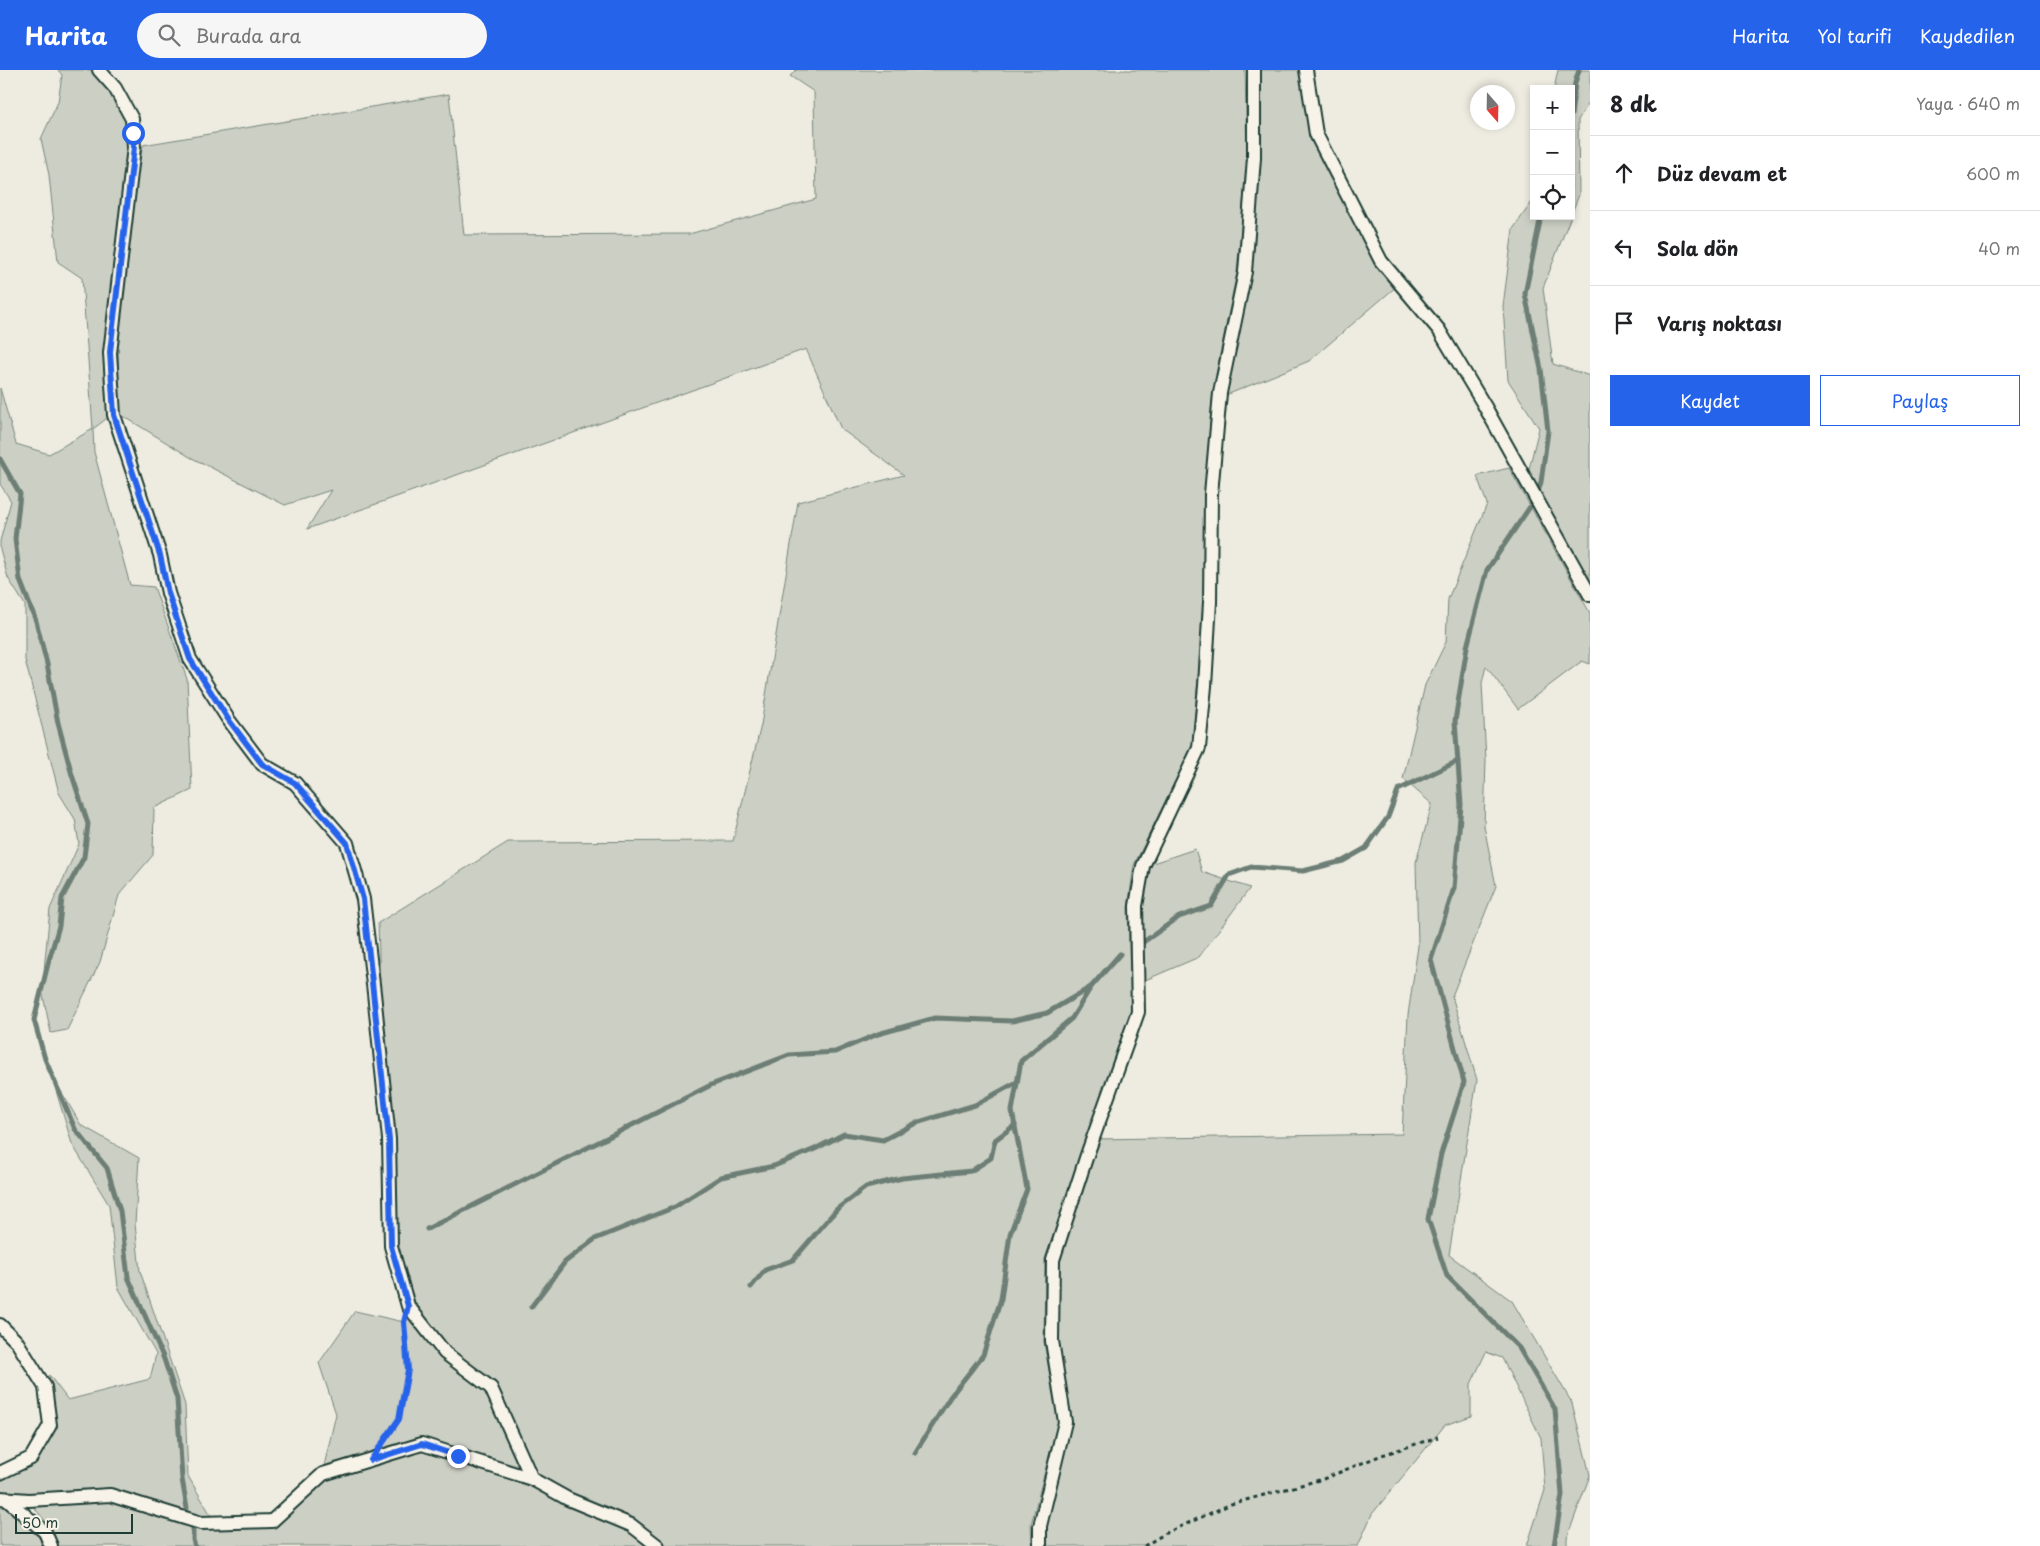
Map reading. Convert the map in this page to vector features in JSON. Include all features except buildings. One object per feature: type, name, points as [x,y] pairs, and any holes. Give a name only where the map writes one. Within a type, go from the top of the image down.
[{"type":"street","points":[[99,70],[115,88],[132,119],[134,147],[110,352],[114,415],[160,555],[168,593],[190,659],[228,719],[262,764],[295,783],[347,843],[363,899],[389,1140],[391,1246],[408,1306],[445,1353],[490,1388],[532,1479]]},
{"type":"street","points":[[1040,1546],[1040,1526],[1065,1422],[1052,1341],[1053,1260],[1087,1155],[1138,1012],[1136,906],[1143,866],[1199,748],[1210,602],[1212,476],[1220,393],[1245,272],[1254,158],[1254,70]]},
{"type":"street","points":[[1306,70],[1316,134],[1381,261],[1439,330],[1484,405],[1590,595]]},
{"type":"street","points":[[0,1325],[17,1342],[46,1387],[50,1425],[31,1458],[0,1473]]},
{"type":"street","points":[[3,1498],[29,1500],[110,1495],[201,1523],[272,1521],[323,1474],[422,1444],[532,1479],[568,1498],[631,1524],[658,1546]]},
{"type":"street","points":[[3,1498],[45,1532],[51,1546]]},
{"type":"path","points":[[371,1460],[399,1419],[408,1370],[404,1322],[408,1306]]},
{"type":"path","points":[[1144,1546],[1166,1533],[1231,1504],[1323,1479],[1382,1455],[1438,1436]]},
{"type":"shaded area","points":[[58,70],[93,70],[112,91],[127,120],[129,148],[110,416],[93,429],[82,278],[58,262],[49,175],[41,139],[58,102],[62,75]]},
{"type":"shaded area","points":[[796,70],[1245,70],[1247,159],[1237,272],[1213,389],[1204,496],[1204,609],[1192,747],[1134,865],[1128,908],[1131,1012],[1045,1259],[1044,1342],[1058,1422],[1031,1524],[1032,1546],[665,1546],[661,1540],[631,1518],[569,1493],[536,1476],[496,1382],[450,1350],[415,1302],[397,1246],[380,988],[378,923],[508,842],[733,841],[761,725],[798,502],[904,475],[841,429],[806,349],[307,529],[331,490],[285,505],[190,457],[120,414],[118,349],[132,200],[143,145],[449,94],[464,235],[689,234],[816,199],[814,92],[790,76]]},
{"type":"shaded area","points":[[1258,70],[1300,70],[1312,136],[1397,286],[1309,361],[1224,396],[1250,274]]},
{"type":"shaded area","points":[[1558,70],[1590,70],[1590,101],[1578,120],[1579,195],[1575,205],[1575,85],[1555,85]]},
{"type":"shaded area","points":[[1530,205],[1530,220],[1569,220],[1543,288],[1553,364],[1590,376],[1590,585],[1528,473],[1539,428],[1508,380],[1503,306],[1513,229]]},
{"type":"shaded area","points":[[0,388],[16,444],[49,454],[93,429],[94,452],[130,585],[154,587],[187,679],[192,790],[154,808],[153,855],[119,895],[100,962],[67,1030],[51,1033],[42,991],[50,909],[79,844],[75,819],[59,793],[25,660],[25,605],[8,578],[0,549],[0,541],[11,501],[0,484]]},
{"type":"shaded area","points":[[1509,468],[1590,613],[1590,664],[1582,661],[1518,709],[1486,666],[1482,683],[1486,760],[1484,826],[1496,886],[1452,996],[1477,1080],[1449,1255],[1512,1301],[1572,1403],[1590,1475],[1567,1538],[1567,1546],[1527,1546],[1545,1490],[1541,1438],[1502,1358],[1486,1352],[1471,1384],[1471,1416],[1445,1425],[1372,1514],[1358,1546],[1045,1546],[1046,1526],[1071,1421],[1058,1337],[1059,1261],[1097,1139],[1402,1134],[1408,1015],[1418,946],[1416,862],[1432,804],[1403,779],[1425,685],[1446,642],[1448,599],[1487,504],[1477,476]]},
{"type":"shaded area","points":[[1195,849],[1202,872],[1250,888],[1199,957],[1143,981],[1143,908],[1150,864]]},
{"type":"shaded area","points":[[51,1074],[81,1125],[139,1158],[135,1224],[140,1271],[185,1405],[188,1476],[212,1517],[201,1518],[111,1489],[24,1494],[0,1493],[0,1479],[34,1465],[55,1426],[49,1375],[68,1400],[150,1379],[156,1354],[118,1287],[109,1205],[72,1144]]},
{"type":"shaded area","points":[[355,1311],[404,1322],[410,1317],[441,1358],[487,1393],[523,1471],[421,1437],[324,1466],[336,1414],[319,1363]]},
{"type":"shaded area","points":[[421,1449],[530,1484],[628,1529],[651,1546],[58,1546],[50,1527],[32,1505],[108,1500],[200,1528],[273,1526],[325,1480]]},
{"type":"shaded area","points":[[0,1507],[4,1507],[40,1538],[42,1546],[0,1546]]},
{"type":"waterway","points":[[1575,85],[1579,70]]},
{"type":"waterway","points":[[1540,220],[1525,294],[1541,369],[1548,431],[1541,482],[1536,498],[1487,570],[1467,647],[1455,721],[1461,805],[1454,888],[1431,960],[1464,1082],[1441,1154],[1428,1219],[1447,1276],[1519,1348],[1555,1409],[1562,1495],[1554,1546]]},
{"type":"waterway","points":[[0,459],[20,494],[15,539],[20,580],[36,621],[47,664],[58,723],[88,824],[84,857],[62,898],[59,926],[34,1020],[45,1059],[75,1129],[107,1168],[120,1211],[128,1277],[164,1359],[177,1399],[182,1479],[187,1508]]},
{"type":"waterway","points":[[1142,943],[1179,917],[1211,906],[1229,875],[1251,867],[1303,871],[1343,861],[1366,848],[1388,817],[1398,790],[1458,761]]},
{"type":"waterway","points":[[427,1229],[711,1085],[789,1055],[835,1052],[878,1034],[935,1018],[1012,1021],[1047,1013],[1091,987],[1120,954]]},
{"type":"waterway","points":[[915,1453],[950,1397],[983,1355],[1001,1299],[1010,1234],[1027,1189],[1012,1111],[1021,1061],[1072,1018],[1091,987]]},
{"type":"waterway","points":[[531,1307],[565,1262],[595,1239],[675,1207],[721,1177],[774,1166],[815,1149],[844,1134],[883,1140],[916,1123],[975,1105],[1017,1082]]},
{"type":"waterway","points":[[751,1287],[765,1270],[793,1260],[837,1209],[866,1187],[902,1178],[971,1171],[991,1158],[995,1140],[1015,1125]]},
{"type":"waterway","points":[[193,1530],[195,1546]]},
{"type":"route","points":[[133,133],[134,147],[124,243],[110,352],[114,415],[160,555],[168,593],[190,659],[228,719],[262,764],[295,783],[347,843],[363,899],[376,1011],[389,1140],[391,1246],[408,1306],[404,1322],[408,1370],[399,1419],[371,1460],[422,1444],[458,1456]]}]
